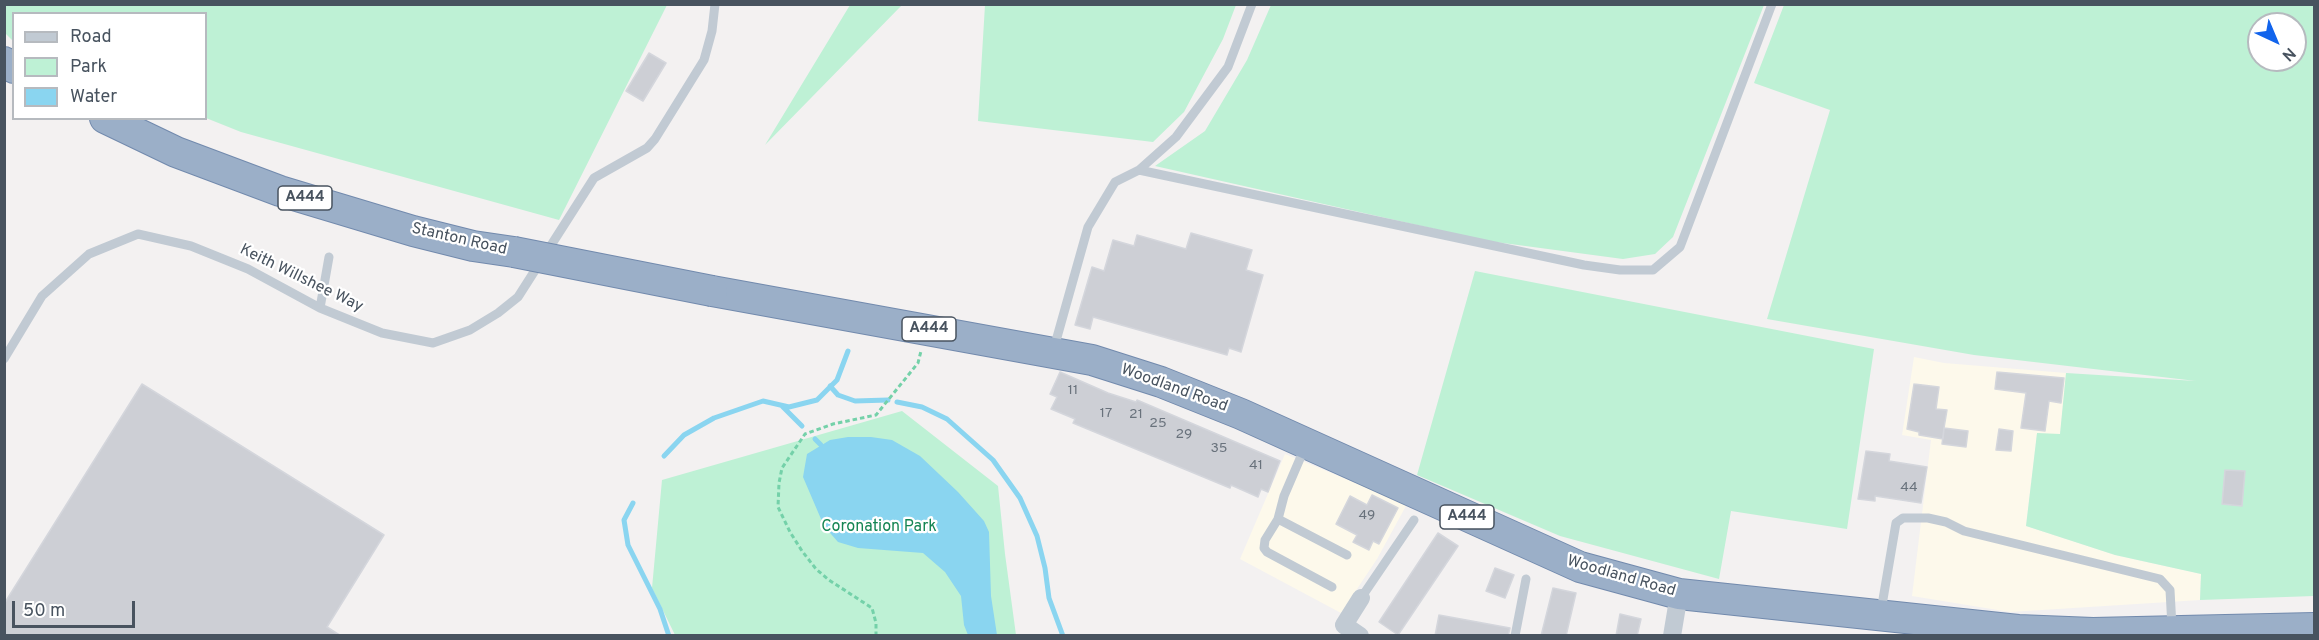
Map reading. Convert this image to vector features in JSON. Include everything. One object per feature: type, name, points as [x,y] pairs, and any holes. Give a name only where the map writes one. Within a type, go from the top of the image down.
[{"type":"highway","name":"Stanton Road","points":[[109,120],[176,152],[280,191],[423,233],[473,246],[712,291],[828,310]]},
{"type":"highway","name":"Woodland Road","points":[[828,310],[1092,360],[1161,382],[1241,414],[1580,567],[1679,594],[2018,630],[2093,633],[2314,628]]},
{"type":"street","points":[[1672,636],[1679,594]]},
{"type":"street","points":[[1359,636],[1340,630],[1361,598]]},
{"type":"lane","name":"Keith Willshee Way","points":[[4,359],[42,296],[89,254],[138,234],[190,246],[238,265],[320,308],[382,333],[433,343],[470,330],[498,313],[518,297],[594,177],[647,148],[655,139],[704,60],[712,31],[715,4]]},
{"type":"lane","points":[[1053,352],[1088,227],[1115,182],[1139,170],[1176,137],[1228,68],[1252,4]]},
{"type":"lane","points":[[1139,170],[1584,266],[1620,270],[1653,270],[1680,247],[1772,4]]},
{"type":"lane","points":[[320,308],[329,257]]},
{"type":"lane","points":[[1306,445],[1284,496],[1278,519],[1264,544],[1267,552],[1332,587]]},
{"type":"lane","points":[[1880,615],[1896,523],[1902,518],[1928,518],[1946,522],[1964,531],[2160,579],[2170,590],[2173,632]]},
{"type":"lane","points":[[1278,519],[1347,555]]},
{"type":"lane","points":[[1361,598],[1414,520]]},
{"type":"lane","points":[[1515,636],[1526,579]]},
{"type":"path","points":[[876,636],[876,623],[872,608],[829,580],[802,552],[778,507],[779,483],[782,468],[805,434],[833,424],[876,415],[918,363],[926,329]]},
{"type":"shaded area","points":[[1914,357],[1944,363],[2066,373],[2060,435],[2037,433],[2026,526],[2115,555],[2201,574],[2200,600],[2010,612],[1912,596],[1931,440],[1902,435]]},
{"type":"shaded area","points":[[1285,454],[1407,504],[1377,559],[1341,613],[1240,559]]},
{"type":"green space","points":[[5,4],[667,5],[559,220],[241,132],[207,118],[207,12],[12,12],[12,40],[5,33]]},
{"type":"green space","points":[[985,4],[1236,5],[1223,39],[1184,112],[1153,142],[978,121]]},
{"type":"green space","points":[[850,5],[902,5],[765,145]]},
{"type":"green space","points":[[1271,5],[1764,5],[1673,237],[1655,254],[1623,259],[1488,241],[1155,166],[1205,131],[1247,60]]},
{"type":"green space","points":[[1784,5],[2314,5],[2314,596],[2200,600],[2201,574],[2115,555],[2026,526],[2037,433],[2060,434],[2066,373],[2196,381],[1974,355],[1767,319],[1830,110],[1754,83]]},
{"type":"green space","points":[[1475,271],[1874,349],[1847,529],[1731,511],[1719,579],[1560,536],[1417,475]]},
{"type":"green space","name":"Coronation Park","points":[[902,411],[998,486],[1016,635],[675,635],[652,588],[662,480]]},
{"type":"water","points":[[848,437],[892,440],[920,456],[958,492],[984,521],[989,532],[991,596],[997,635],[968,635],[964,625],[961,596],[945,572],[923,553],[858,548],[838,542],[824,526],[803,477],[807,454],[830,440]]},
{"type":"building","points":[[649,53],[666,63],[643,101],[626,91]]},
{"type":"building","points":[[1191,233],[1252,250],[1246,270],[1263,275],[1241,352],[1229,348],[1227,355],[1093,317],[1090,329],[1075,325],[1092,267],[1104,271],[1113,240],[1134,246],[1137,235],[1186,249]]},
{"type":"building","points":[[1060,372],[1108,393],[1136,402],[1137,400],[1280,461],[1268,492],[1261,489],[1258,497],[1231,485],[1230,488],[1073,423],[1075,419],[1051,409],[1057,397],[1050,394]]},
{"type":"building","points":[[1997,372],[2064,378],[2061,403],[2049,401],[2045,431],[2021,428],[2026,393],[1995,389]]},
{"type":"building","points":[[142,384],[384,535],[327,627],[341,636],[4,636],[4,604]]},
{"type":"building","points":[[1914,384],[1939,387],[1936,409],[1947,410],[1944,428],[1968,431],[1966,447],[1942,444],[1943,439],[1919,435],[1919,432],[1907,429]]},
{"type":"building","points":[[1999,429],[2013,431],[2011,451],[1996,450]]},
{"type":"building","points":[[1866,451],[1890,454],[1889,461],[1927,467],[1921,503],[1875,496],[1875,501],[1858,499]]},
{"type":"building","points":[[2225,470],[2245,471],[2242,506],[2222,504]]},
{"type":"building","points":[[1372,495],[1398,508],[1379,544],[1373,541],[1369,550],[1353,542],[1357,535],[1336,524],[1350,496],[1367,505]]},
{"type":"building","points":[[1438,533],[1458,546],[1398,635],[1379,622]]},
{"type":"building","points":[[1495,568],[1514,575],[1505,598],[1486,591]]},
{"type":"building","points":[[1553,588],[1576,593],[1566,636],[1541,636]]},
{"type":"building","points":[[1620,614],[1641,619],[1637,636],[1616,636]]},
{"type":"building","points":[[1439,615],[1510,628],[1508,636],[1435,636]]},
{"type":"waterway","points":[[664,456],[684,435],[714,418],[763,401],[789,407],[817,400],[837,380],[848,351]]},
{"type":"waterway","points":[[830,386],[838,395],[855,401],[888,400]]},
{"type":"waterway","points":[[897,402],[922,407],[947,419],[993,460],[1020,498],[1037,536],[1049,598],[1063,636]]},
{"type":"waterway","points":[[782,406],[802,426]]},
{"type":"waterway","points":[[815,439],[821,445]]},
{"type":"waterway","points":[[633,503],[624,520],[628,545],[660,609],[669,636]]}]
